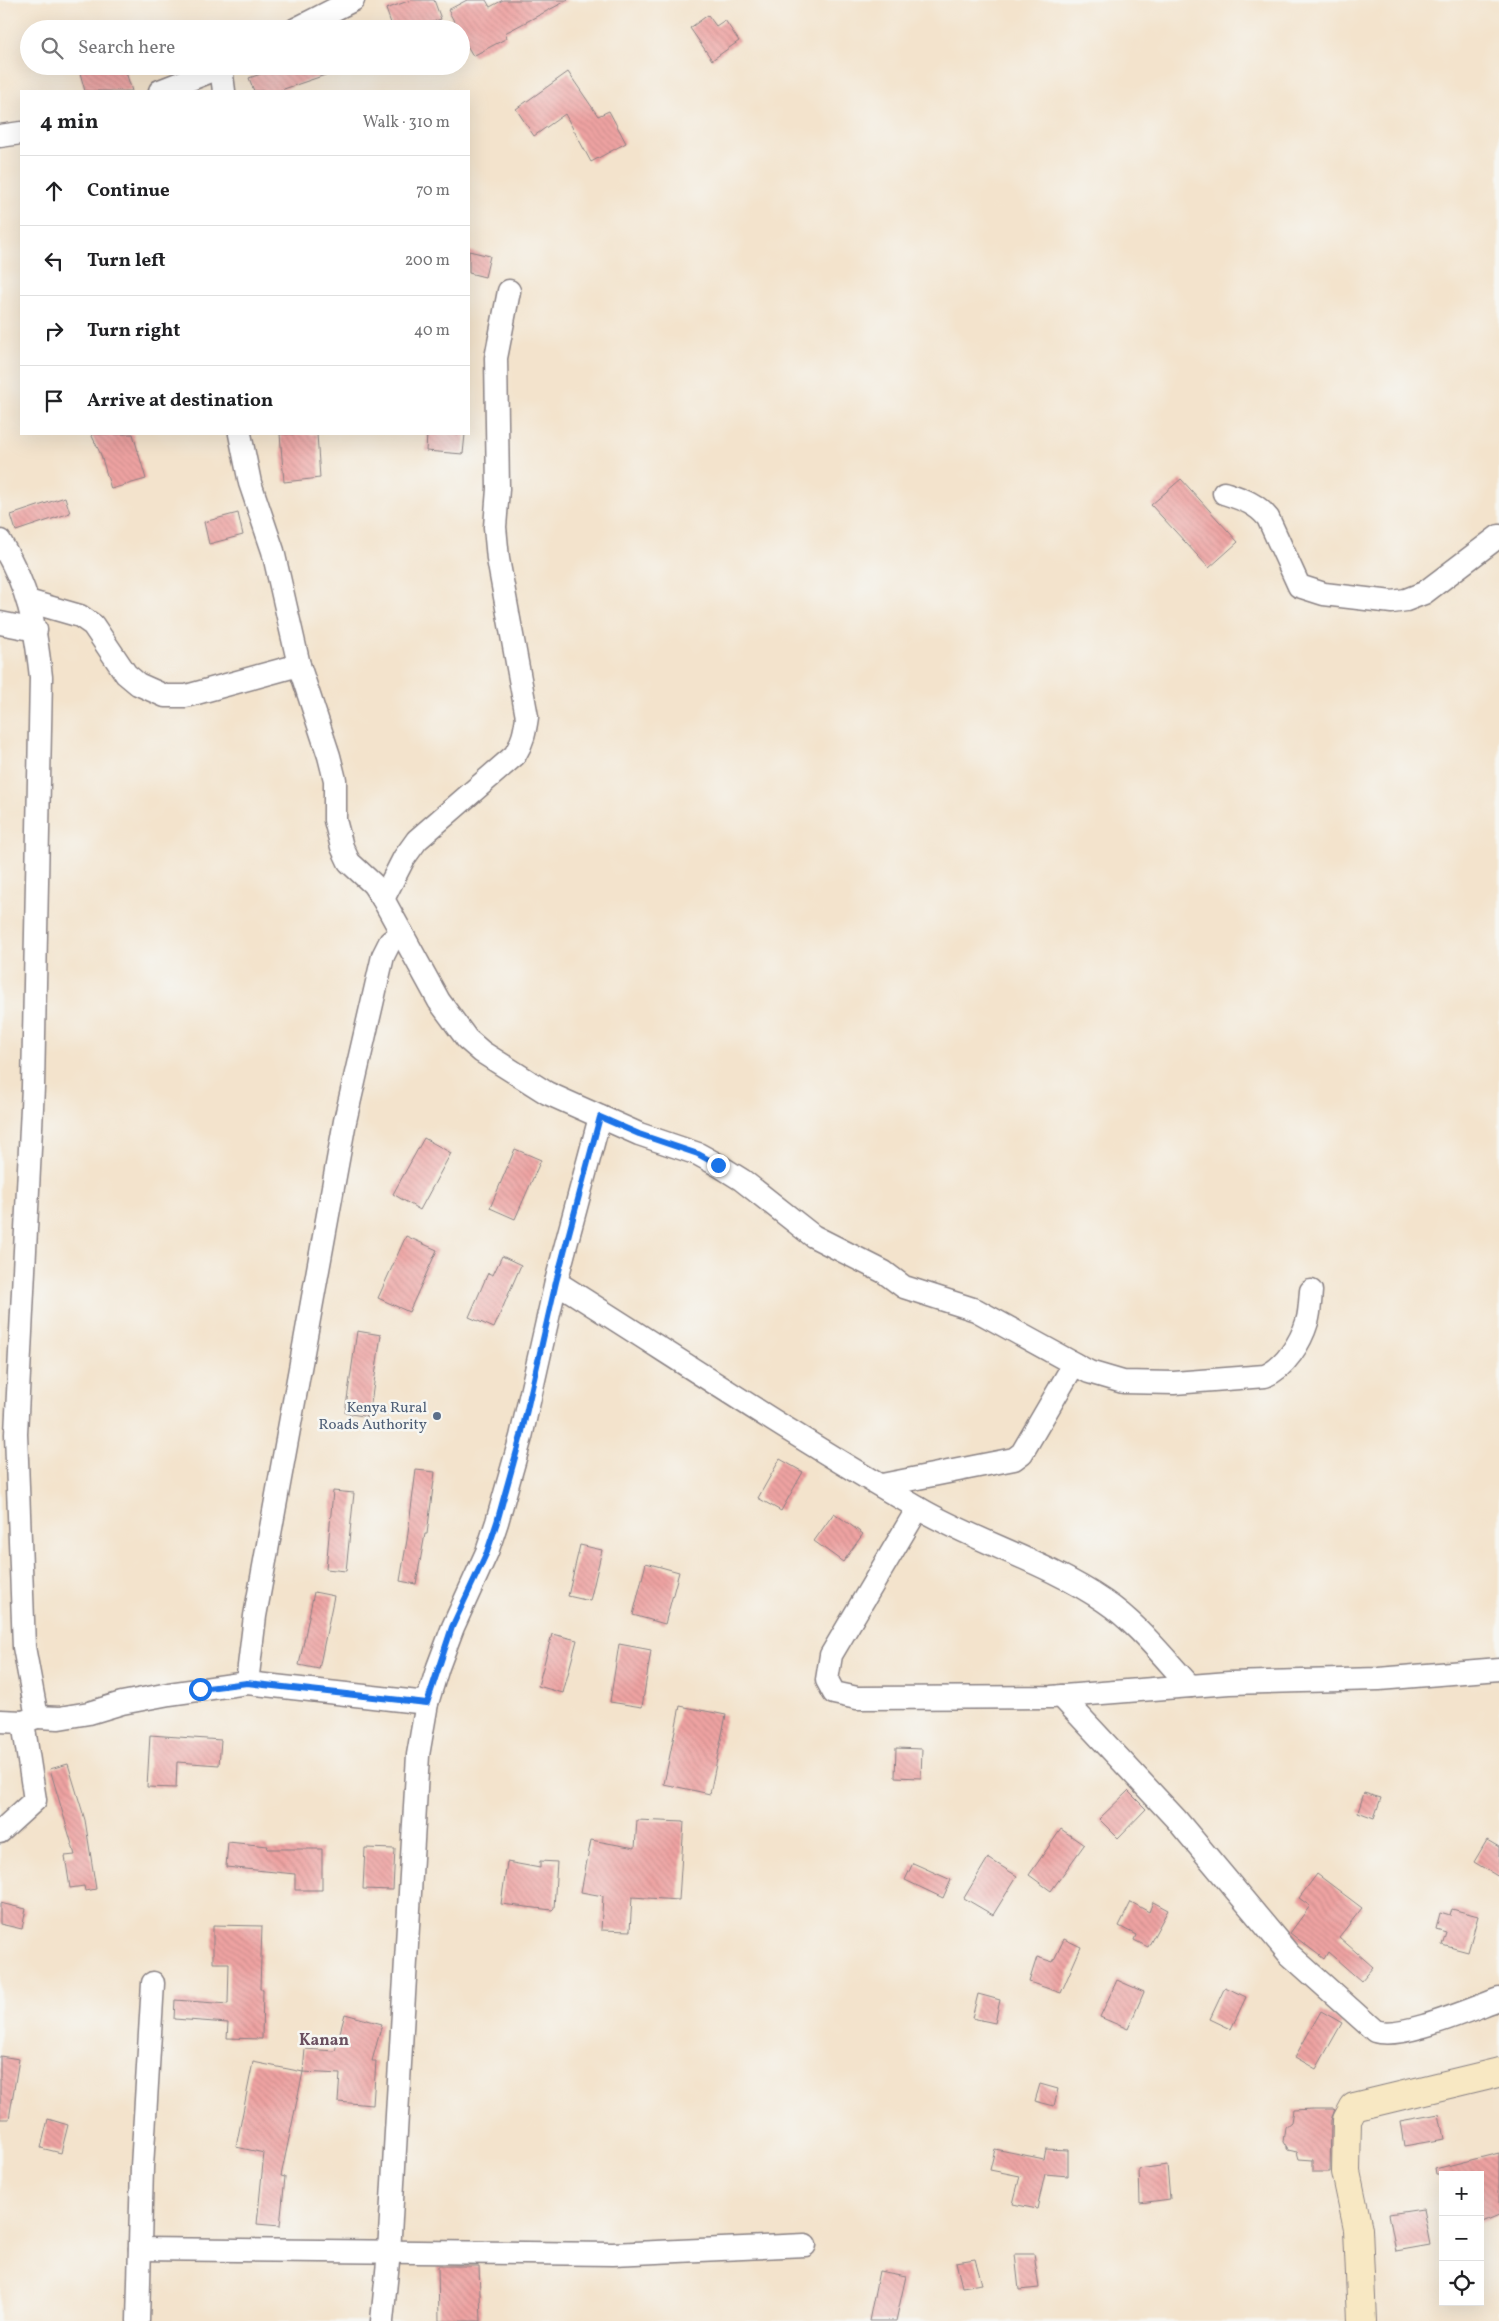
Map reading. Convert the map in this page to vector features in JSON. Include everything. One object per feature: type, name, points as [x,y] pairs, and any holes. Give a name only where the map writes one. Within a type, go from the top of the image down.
[{"type":"street","points":[[314,20],[354,0]]},
{"type":"street","points":[[163,90],[201,75]]},
{"type":"street","points":[[223,75],[224,90]]},
{"type":"street","points":[[0,136],[20,133]]},
{"type":"street","points":[[383,899],[404,858],[417,840],[515,755],[522,744],[525,731],[527,716],[498,559],[495,527],[498,489],[496,358],[510,291]]},
{"type":"street","points":[[240,435],[250,483],[273,551],[299,665],[335,780],[335,820],[342,847],[349,862],[373,884],[383,899],[439,1002],[467,1039],[482,1052],[547,1093],[639,1134],[698,1154],[718,1165],[742,1180],[813,1236],[884,1272],[904,1287],[976,1310],[1088,1372],[1123,1382],[1174,1383],[1265,1376],[1284,1364],[1298,1341],[1307,1322],[1311,1291]]},
{"type":"street","points":[[1224,493],[1260,508],[1268,518],[1299,586],[1324,594],[1392,602],[1406,600],[1424,593],[1499,536]]},
{"type":"street","points":[[0,541],[24,585],[36,630],[41,677],[33,1077],[16,1434],[24,1647],[35,1800],[0,1832]]},
{"type":"street","points":[[28,601],[80,616],[93,625],[126,674],[138,684],[165,696],[186,696],[299,665]]},
{"type":"street","points":[[0,623],[36,630]]},
{"type":"street","points":[[247,1683],[255,1616],[345,1121],[383,956],[390,942],[402,933]]},
{"type":"street","points":[[382,2321],[389,2252],[418,1755],[427,1703],[452,1627],[487,1552],[497,1522],[521,1436],[556,1282],[600,1117]]},
{"type":"street","points":[[556,1282],[779,1424],[918,1508],[948,1525],[1046,1569],[1104,1601],[1137,1629],[1190,1686]]},
{"type":"street","points":[[882,1485],[1014,1459],[1022,1453],[1074,1364]]},
{"type":"street","points":[[918,1508],[831,1656],[827,1680],[834,1693],[857,1698],[1061,1696],[1229,1683],[1379,1679],[1499,1669]]},
{"type":"street","points":[[0,1721],[59,1718],[89,1713],[122,1703],[169,1694],[247,1683],[427,1703]]},
{"type":"street","points":[[1061,1696],[1176,1819],[1289,1954],[1375,2031],[1384,2034],[1405,2031],[1499,1999]]},
{"type":"street","points":[[138,2321],[142,2167],[154,1983]]},
{"type":"street","points":[[1362,2321],[1358,2229],[1346,2172],[1347,2120],[1350,2111],[1354,2108],[1499,2072]]},
{"type":"street","points":[[140,2249],[613,2254],[805,2245]]},
{"type":"building","points":[[411,0],[434,0],[441,19],[390,20],[386,9]]},
{"type":"building","points":[[467,0],[486,0],[490,7],[503,0],[568,0],[505,33],[507,38],[473,56],[470,51],[470,20],[453,20],[448,10]]},
{"type":"building","points":[[708,15],[716,26],[725,20],[739,41],[712,60],[690,28]]},
{"type":"building","points":[[568,72],[598,116],[609,111],[626,143],[591,162],[565,114],[534,136],[516,109]]},
{"type":"building","points":[[81,75],[127,75],[132,90],[85,90]]},
{"type":"building","points":[[258,75],[325,75],[281,90],[254,90],[249,78]]},
{"type":"building","points":[[470,251],[490,256],[485,277],[470,273]]},
{"type":"building","points":[[91,435],[133,435],[146,479],[111,489],[101,455]]},
{"type":"building","points":[[280,435],[317,435],[320,478],[284,482]]},
{"type":"building","points":[[427,435],[465,435],[463,454],[426,451]]},
{"type":"building","points":[[1181,479],[1238,542],[1209,568],[1151,505]]},
{"type":"building","points":[[65,497],[70,513],[16,531],[11,515]]},
{"type":"building","points":[[238,513],[243,535],[209,544],[204,522]]},
{"type":"building","points":[[424,1138],[451,1153],[420,1210],[393,1194]]},
{"type":"building","points":[[515,1149],[541,1160],[515,1219],[490,1208]]},
{"type":"building","points":[[406,1236],[437,1250],[409,1312],[378,1298]]},
{"type":"building","points":[[502,1256],[521,1265],[494,1328],[469,1317],[488,1273],[493,1275]]},
{"type":"building","points":[[357,1331],[381,1335],[369,1417],[345,1413]]},
{"type":"building","points":[[780,1459],[803,1472],[781,1511],[758,1498]]},
{"type":"building","points":[[416,1470],[435,1472],[427,1534],[425,1534],[416,1584],[400,1581]]},
{"type":"building","points":[[333,1491],[354,1493],[346,1571],[326,1569]]},
{"type":"building","points":[[834,1513],[863,1534],[843,1562],[814,1541]]},
{"type":"building","points":[[580,1545],[602,1550],[590,1601],[568,1596]]},
{"type":"building","points":[[646,1563],[679,1572],[665,1624],[633,1615]]},
{"type":"building","points":[[314,1592],[334,1596],[319,1669],[299,1665]]},
{"type":"building","points":[[552,1634],[577,1640],[563,1693],[538,1686]]},
{"type":"building","points":[[619,1644],[651,1650],[642,1707],[610,1702]]},
{"type":"building","points":[[680,1706],[726,1715],[710,1794],[664,1784]]},
{"type":"building","points":[[150,1735],[221,1740],[219,1765],[177,1762],[176,1788],[147,1787]]},
{"type":"building","points":[[896,1748],[922,1749],[921,1778],[895,1777]]},
{"type":"building","points":[[68,1764],[85,1820],[96,1889],[85,1891],[84,1886],[70,1888],[65,1856],[75,1855],[50,1769]]},
{"type":"building","points":[[1128,1791],[1146,1809],[1118,1838],[1099,1819]]},
{"type":"building","points":[[1364,1793],[1381,1798],[1374,1818],[1358,1812]]},
{"type":"building","points":[[637,1820],[684,1822],[679,1900],[632,1897],[630,1931],[601,1930],[603,1896],[581,1892],[591,1840],[635,1848]]},
{"type":"building","points":[[1061,1829],[1084,1845],[1051,1891],[1029,1875]]},
{"type":"building","points":[[1487,1840],[1499,1847],[1499,1877],[1474,1862]]},
{"type":"building","points":[[228,1842],[268,1846],[267,1849],[322,1849],[322,1890],[295,1890],[295,1874],[226,1867]]},
{"type":"building","points":[[365,1848],[395,1849],[393,1890],[363,1889]]},
{"type":"building","points":[[988,1858],[1017,1876],[993,1915],[964,1898]]},
{"type":"building","points":[[540,1861],[557,1862],[554,1908],[552,1910],[501,1904],[507,1862],[540,1868]]},
{"type":"building","points":[[913,1863],[951,1880],[943,1898],[905,1880]]},
{"type":"building","points":[[1317,1874],[1362,1908],[1339,1937],[1373,1967],[1361,1981],[1328,1952],[1324,1959],[1290,1933],[1310,1906],[1299,1898]]},
{"type":"building","points":[[1131,1902],[1149,1912],[1153,1902],[1168,1910],[1148,1947],[1134,1940],[1136,1935],[1119,1926]]},
{"type":"building","points":[[0,1903],[26,1909],[22,1929],[0,1924]]},
{"type":"building","points":[[1452,1909],[1478,1916],[1468,1952],[1442,1945],[1446,1932],[1436,1929],[1440,1913],[1450,1916]]},
{"type":"building","points":[[213,1925],[262,1926],[260,1989],[263,1989],[262,2039],[227,2038],[228,2023],[174,2019],[175,2000],[228,2004],[229,1963],[213,1963]]},
{"type":"building","points":[[1064,1939],[1081,1947],[1061,1993],[1029,1982],[1037,1957],[1053,1962]]},
{"type":"building","points":[[1117,1980],[1144,1992],[1128,2029],[1100,2017]]},
{"type":"building","points":[[1225,1987],[1246,1997],[1231,2029],[1210,2019]]},
{"type":"building","points":[[978,1994],[1000,2000],[995,2023],[972,2018]]},
{"type":"building","points":[[1321,2011],[1342,2023],[1316,2069],[1295,2057]]},
{"type":"building","points":[[345,2014],[382,2024],[372,2061],[376,2061],[373,2105],[338,2102],[340,2074],[303,2072],[305,2049],[335,2051]]},
{"type":"building","points":[[0,2056],[19,2059],[9,2119],[0,2119]]},
{"type":"building","points":[[253,2062],[303,2072],[281,2176],[285,2177],[280,2226],[257,2224],[264,2153],[236,2147]]},
{"type":"building","points":[[1040,2084],[1058,2089],[1054,2106],[1035,2101]]},
{"type":"building","points":[[1335,2109],[1331,2120],[1330,2172],[1313,2172],[1313,2160],[1299,2159],[1297,2152],[1288,2150],[1283,2142],[1285,2127],[1291,2122],[1293,2110]]},
{"type":"building","points":[[1439,2114],[1444,2139],[1404,2146],[1400,2121]]},
{"type":"building","points":[[48,2119],[68,2125],[61,2153],[41,2148]]},
{"type":"building","points":[[995,2149],[1044,2159],[1046,2149],[1068,2150],[1068,2176],[1045,2174],[1037,2209],[1013,2204],[1020,2176],[990,2170]]},
{"type":"building","points":[[1499,2153],[1499,2215],[1484,2221],[1484,2171],[1439,2171],[1439,2175],[1436,2175],[1435,2169]]},
{"type":"building","points":[[1167,2165],[1170,2199],[1140,2203],[1139,2169]]},
{"type":"building","points":[[1423,2209],[1430,2245],[1396,2251],[1389,2214]]},
{"type":"building","points":[[1015,2254],[1034,2254],[1039,2288],[1019,2290]]},
{"type":"building","points":[[975,2259],[982,2284],[962,2287],[956,2262]]},
{"type":"building","points":[[438,2266],[479,2266],[481,2321],[439,2321]]},
{"type":"building","points":[[879,2271],[906,2276],[896,2321],[869,2321]]},
{"type":"place","name":"Kenya Rural Roads Authority","points":[[437,1416]]},
{"type":"district","name":"Kanan","points":[[324,2039]]},
{"type":"route","points":[[200,1689],[247,1683],[427,1703],[452,1627],[475,1580],[497,1522],[521,1436],[556,1282],[600,1117],[639,1134],[698,1154],[718,1165]]}]
